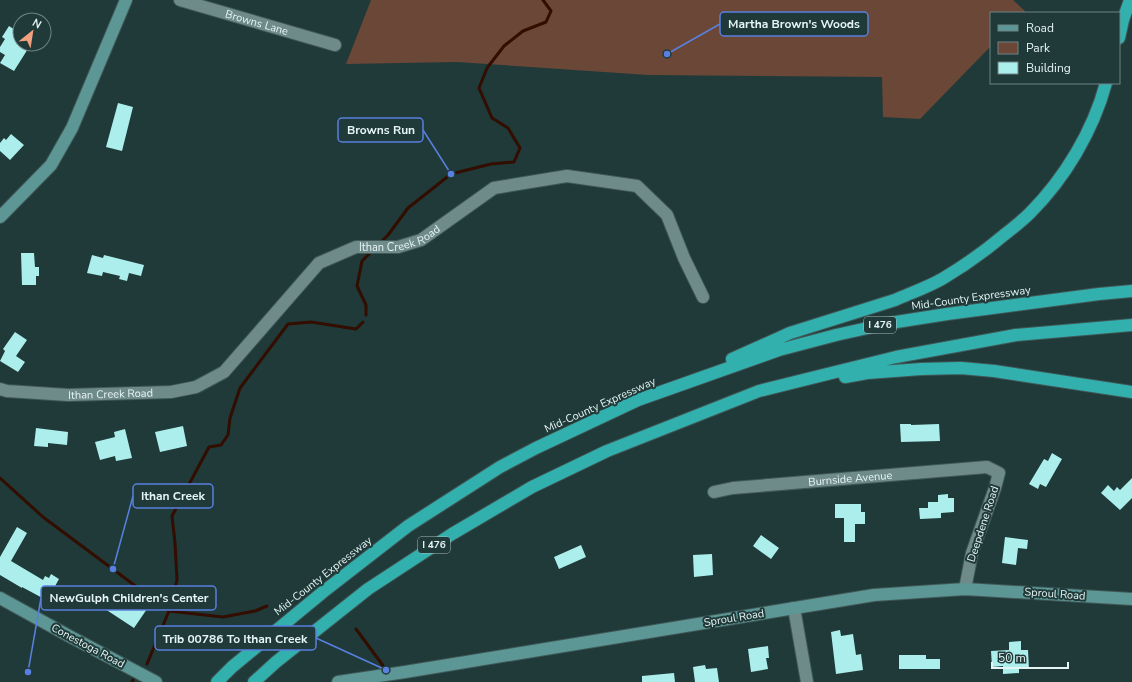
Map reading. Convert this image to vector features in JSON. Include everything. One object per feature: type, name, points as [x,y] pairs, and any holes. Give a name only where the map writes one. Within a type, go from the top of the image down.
[{"type":"highway","points":[[1123,20],[1125,0]]},
{"type":"highway","points":[[1120,34],[1130,0]]},
{"type":"highway","points":[[638,400],[790,333],[895,300],[942,279],[974,258],[1025,217],[1052,187],[1072,159],[1087,131],[1106,84]]},
{"type":"highway","name":"Mid-County Expressway","points":[[216,682],[232,667],[340,578],[408,526],[500,467],[530,451],[638,400],[779,350],[890,323],[1076,297],[1132,291]]},
{"type":"highway","name":"I 476","points":[[254,682],[276,662],[368,589],[452,534],[532,487],[607,451],[759,391],[896,357],[1008,337],[1132,325]]},
{"type":"highway","points":[[759,391],[866,373],[945,367],[987,370],[1132,392]]},
{"type":"main road","points":[[0,217],[51,165],[54,160],[72,128],[126,0]]},
{"type":"main road","name":"Sproul Road","points":[[338,682],[874,595],[965,589],[1132,599]]},
{"type":"main road","name":"Conestoga Road","points":[[0,598],[140,677],[156,682]]},
{"type":"street","name":"Browns Lane","points":[[180,0],[335,45]]},
{"type":"street","name":"Ithan Creek Road","points":[[0,389],[6,392],[68,395],[171,392],[196,387],[224,372],[319,263],[356,247],[398,247],[421,240],[494,188],[567,176],[637,186],[667,215],[684,258],[703,297]]},
{"type":"street","name":"Burnside Avenue","points":[[714,492],[732,488],[987,467]]},
{"type":"street","name":"Deepdene Road","points":[[965,589],[972,553],[999,473],[987,467]]},
{"type":"street","points":[[794,608],[807,682]]},
{"type":"green space","points":[[371,0],[1013,0],[1025,11],[990,12],[990,47],[920,119],[883,117],[882,77],[648,75],[457,62],[346,64]]},
{"type":"building","points":[[9,26],[12,28],[12,52],[26,52],[14,71],[0,63],[5,55],[0,52],[0,47],[5,39],[2,37]]},
{"type":"building","points":[[118,103],[133,107],[122,151],[106,147]]},
{"type":"building","points":[[11,134],[24,145],[10,160],[0,151],[0,143],[4,138],[6,140]]},
{"type":"building","points":[[21,253],[34,253],[35,267],[39,267],[39,276],[36,276],[36,285],[22,285]]},
{"type":"building","points":[[92,255],[103,258],[104,255],[144,265],[141,276],[129,273],[127,281],[119,279],[120,276],[103,272],[102,276],[87,273]]},
{"type":"building","points":[[15,332],[27,340],[16,356],[25,362],[18,372],[0,361],[5,351],[3,349]]},
{"type":"building","points":[[900,424],[939,424],[940,441],[901,442]]},
{"type":"building","points":[[183,426],[187,446],[160,452],[155,432]]},
{"type":"building","points":[[36,428],[68,432],[67,445],[48,443],[48,447],[34,446]]},
{"type":"building","points":[[125,429],[132,458],[116,461],[115,456],[100,460],[95,442],[115,437],[114,432]]},
{"type":"building","points":[[1052,453],[1062,459],[1046,487],[1040,484],[1038,489],[1029,484],[1044,459],[1048,461]]},
{"type":"building","points":[[1132,478],[1132,498],[1120,510],[1101,493],[1108,485],[1114,491],[1117,487],[1120,490]]},
{"type":"building","points":[[948,494],[948,498],[954,498],[954,512],[941,513],[941,518],[920,519],[919,508],[928,508],[928,502],[938,502],[938,495]]},
{"type":"building","points":[[835,504],[861,504],[861,512],[865,512],[865,524],[855,524],[855,542],[844,542],[844,518],[835,518]]},
{"type":"building","points":[[17,527],[27,533],[11,561],[43,580],[45,576],[49,578],[51,574],[59,579],[54,588],[61,591],[56,600],[50,597],[48,601],[0,575],[0,557]]},
{"type":"building","points":[[761,535],[779,548],[771,559],[753,546]]},
{"type":"building","points":[[1005,537],[1028,540],[1027,549],[1018,548],[1016,565],[1002,563]]},
{"type":"building","points":[[581,545],[586,557],[559,569],[554,557]]},
{"type":"building","points":[[712,554],[713,575],[694,577],[693,555]]},
{"type":"building","points":[[118,590],[147,609],[134,628],[105,609]]},
{"type":"building","points":[[840,630],[841,636],[853,634],[856,655],[861,654],[863,670],[836,674],[831,632]]},
{"type":"building","points":[[1021,641],[1021,650],[1028,650],[1029,669],[1019,669],[1019,673],[1003,674],[1003,666],[992,667],[991,651],[1009,650],[1009,642]]},
{"type":"building","points":[[768,646],[769,658],[766,658],[768,669],[751,672],[748,649]]},
{"type":"building","points":[[899,655],[926,655],[926,659],[940,659],[940,669],[899,669]]},
{"type":"building","points":[[705,665],[706,669],[717,668],[719,682],[695,682],[693,667]]},
{"type":"building","points":[[674,673],[675,682],[642,682],[642,676]]},
{"type":"waterway","points":[[380,243],[388,235],[408,208],[451,174],[491,164],[514,162],[520,148],[508,128],[492,118],[479,88],[487,68],[504,46],[523,31],[546,22],[551,11],[543,0]]},
{"type":"waterway","points":[[366,315],[366,305],[357,286],[362,261],[372,251]]},
{"type":"waterway","points":[[147,664],[169,611],[177,580],[172,516],[209,447],[221,445],[228,435],[230,418],[240,388],[288,324],[311,322],[356,329],[363,322]]},
{"type":"waterway","points":[[0,478],[43,517],[169,611]]},
{"type":"waterway","points":[[169,611],[223,617],[255,611],[267,606]]},
{"type":"waterway","points":[[356,629],[387,671]]},
{"type":"place","name":"Martha Brown's Woods","points":[[667,54]]},
{"type":"place","name":"Browns Run","points":[[451,174]]},
{"type":"place","name":"Ithan Creek","points":[[113,569]]},
{"type":"place","name":"Trib 00786 To Ithan Creek","points":[[386,670]]},
{"type":"place","name":"NewGulph Children's Center","points":[[28,672]]}]
